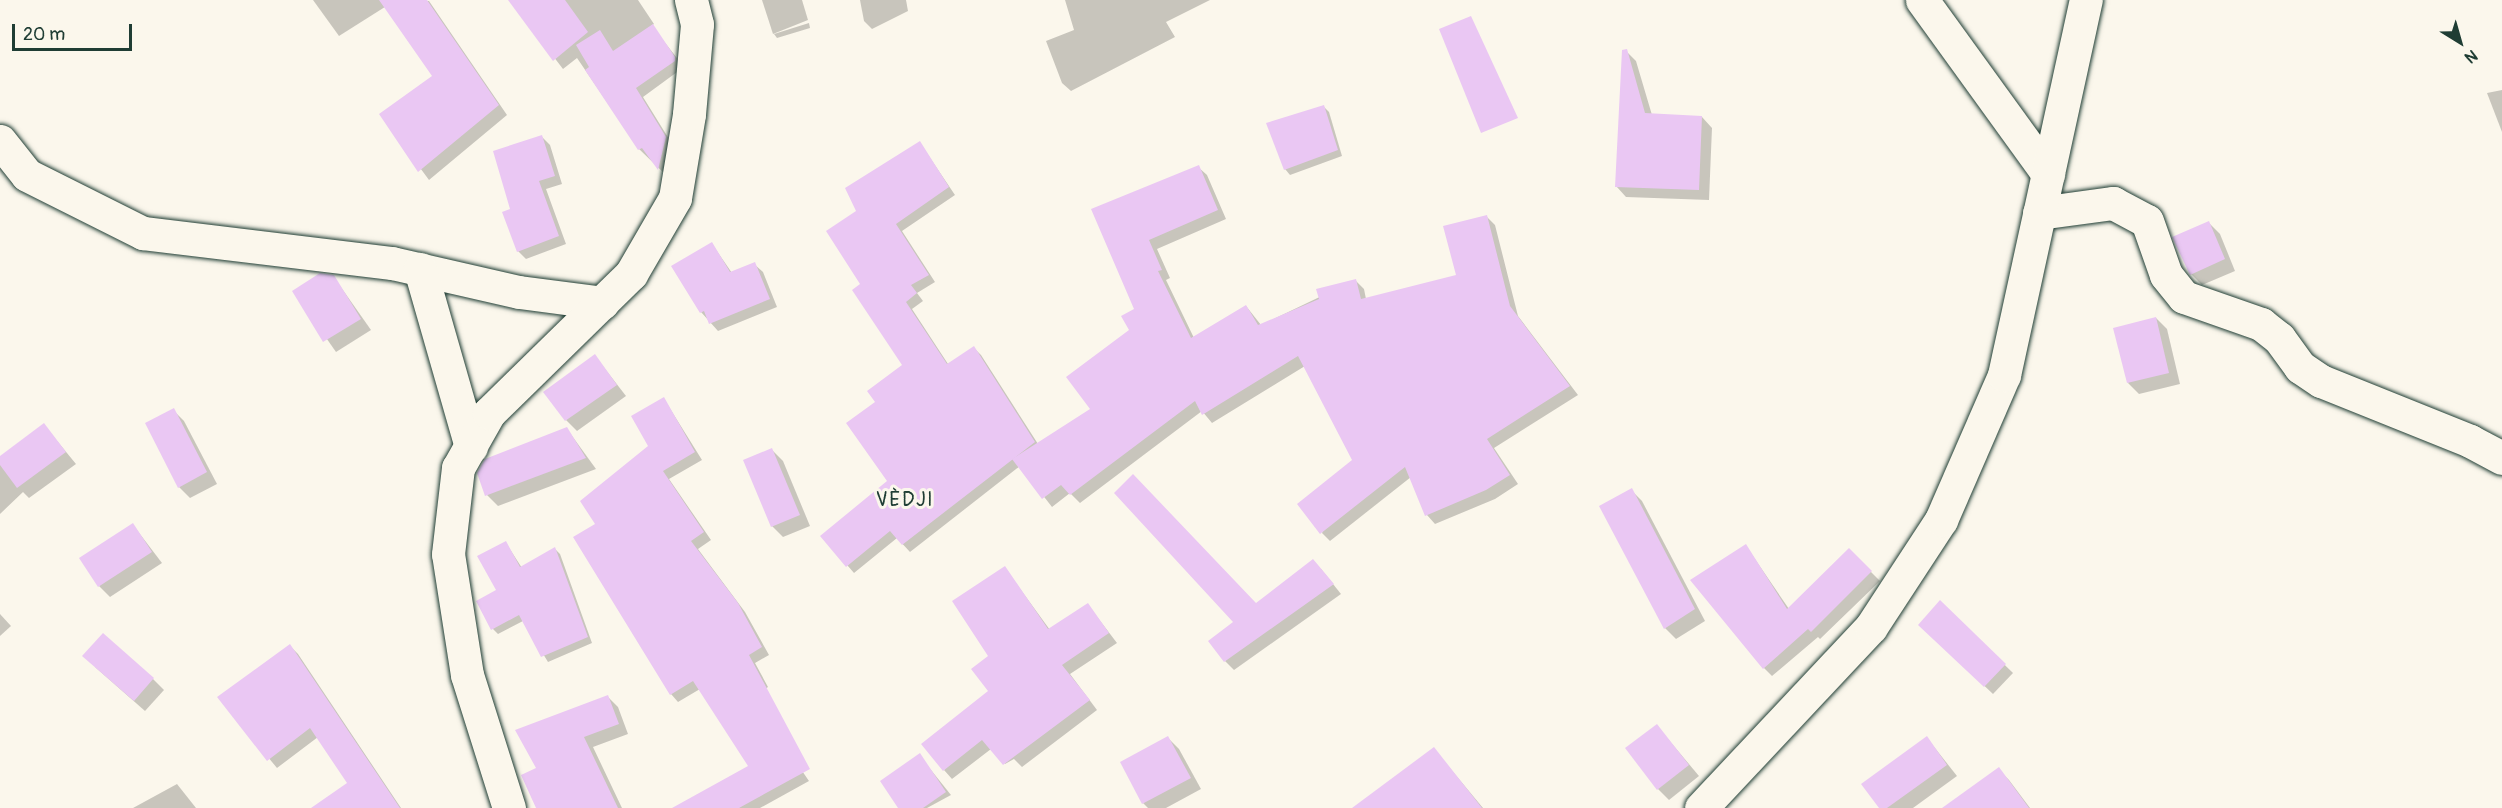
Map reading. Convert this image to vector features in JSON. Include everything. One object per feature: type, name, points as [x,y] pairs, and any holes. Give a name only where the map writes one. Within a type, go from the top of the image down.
[{"type":"street","points":[[509,808],[467,675],[448,554],[458,468],[489,413],[631,274],[675,198],[698,24],[691,0]]},
{"type":"street","points":[[1922,0],[2048,174]]},
{"type":"street","points":[[1702,808],[1871,627],[1941,520],[2004,375],[2086,0]]},
{"type":"street","points":[[0,141],[27,175],[143,233],[420,269],[519,292],[602,303]]},
{"type":"street","points":[[2039,213],[2113,203],[2147,220],[2166,274],[2184,297],[2261,324],[2279,338],[2300,367],[2321,381],[2470,441],[2502,458]]},
{"type":"street","points":[[420,269],[471,447]]},
{"type":"building","points":[[379,0],[427,0],[499,105],[418,172],[379,114],[432,76]]},
{"type":"building","points":[[508,0],[565,0],[588,32],[553,61]]},
{"type":"building","points":[[1471,16],[1518,118],[1481,133],[1439,29]]},
{"type":"building","points":[[653,24],[675,57],[675,61],[636,88],[666,137],[658,170],[642,148],[638,150],[585,70],[589,67],[576,45],[600,30],[613,51]]},
{"type":"building","points":[[1627,49],[1645,113],[1702,116],[1699,190],[1615,187],[1622,50]]},
{"type":"building","points":[[1324,105],[1338,150],[1284,170],[1266,123]]},
{"type":"building","points":[[542,135],[555,176],[539,181],[559,236],[517,252],[502,212],[510,209],[493,151]]},
{"type":"building","points":[[920,141],[949,187],[896,224],[929,275],[911,285],[917,293],[906,302],[947,364],[974,346],[1035,442],[902,545],[890,531],[846,567],[820,536],[887,481],[846,423],[875,402],[867,391],[902,365],[852,290],[860,284],[826,231],[856,211],[845,188]]},
{"type":"building","points":[[1199,165],[1218,210],[1149,240],[1162,270],[1158,271],[1191,338],[1246,305],[1258,325],[1319,299],[1316,289],[1356,279],[1361,299],[1456,275],[1443,226],[1487,215],[1510,306],[1570,386],[1487,439],[1510,475],[1486,490],[1425,516],[1405,467],[1320,534],[1297,504],[1352,460],[1298,356],[1202,415],[1195,401],[1070,495],[1061,485],[1042,499],[1012,459],[1090,409],[1066,377],[1129,330],[1121,316],[1134,309],[1091,209]]},
{"type":"building","points":[[2209,221],[2225,259],[2190,275],[2172,237]]},
{"type":"building","points":[[712,242],[730,272],[755,262],[770,299],[709,324],[704,311],[700,313],[671,266]]},
{"type":"building","points":[[320,273],[334,275],[361,319],[323,342],[292,291]]},
{"type":"building","points":[[2156,317],[2169,373],[2127,383],[2113,328]]},
{"type":"building","points":[[595,354],[617,385],[565,421],[543,392]]},
{"type":"building","points":[[664,397],[695,452],[663,471],[704,532],[691,541],[738,603],[762,647],[749,655],[810,769],[739,808],[672,808],[748,766],[693,681],[670,695],[573,537],[595,524],[580,501],[648,446],[631,416]]},
{"type":"building","points":[[174,408],[207,472],[178,488],[145,423]]},
{"type":"building","points":[[44,423],[66,452],[17,488],[0,465],[0,456]]},
{"type":"building","points":[[567,427],[586,458],[485,496],[477,473],[485,459]]},
{"type":"building","points":[[772,448],[800,515],[771,527],[743,460]]},
{"type":"building","points":[[1133,474],[1256,603],[1313,559],[1334,584],[1224,662],[1208,641],[1233,622],[1114,493]]},
{"type":"building","points":[[1632,488],[1695,609],[1664,629],[1599,506]]},
{"type":"building","points":[[133,523],[152,552],[98,587],[79,558]]},
{"type":"building","points":[[506,541],[520,567],[555,547],[588,637],[541,657],[519,615],[491,630],[476,601],[496,590],[477,556]]},
{"type":"building","points":[[1746,544],[1787,609],[1849,548],[1872,571],[1811,632],[1808,629],[1763,669],[1690,580]]},
{"type":"building","points":[[1005,566],[1048,629],[1088,603],[1109,633],[1062,665],[1090,700],[1003,765],[982,740],[943,771],[921,744],[988,691],[971,669],[988,656],[952,601]]},
{"type":"building","points":[[1940,600],[2006,664],[1984,687],[1918,625]]},
{"type":"building","points":[[103,633],[154,678],[134,701],[82,656]]},
{"type":"building","points":[[290,644],[400,808],[311,808],[347,783],[310,728],[267,761],[217,697]]},
{"type":"building","points":[[608,695],[619,724],[584,737],[618,808],[536,808],[521,775],[536,768],[515,730]]},
{"type":"building","points":[[1657,724],[1689,765],[1657,790],[1625,748]]},
{"type":"building","points":[[1168,736],[1191,778],[1142,804],[1120,762]]},
{"type":"building","points":[[1927,736],[1947,765],[1887,808],[1879,808],[1861,784]]},
{"type":"building","points":[[1434,747],[1482,808],[1352,808]]},
{"type":"building","points":[[920,753],[946,792],[923,808],[898,808],[880,781]]},
{"type":"building","points":[[1999,767],[2029,808],[1942,808]]},
{"type":"district","name":"VÈDJI","points":[[905,499]]}]
